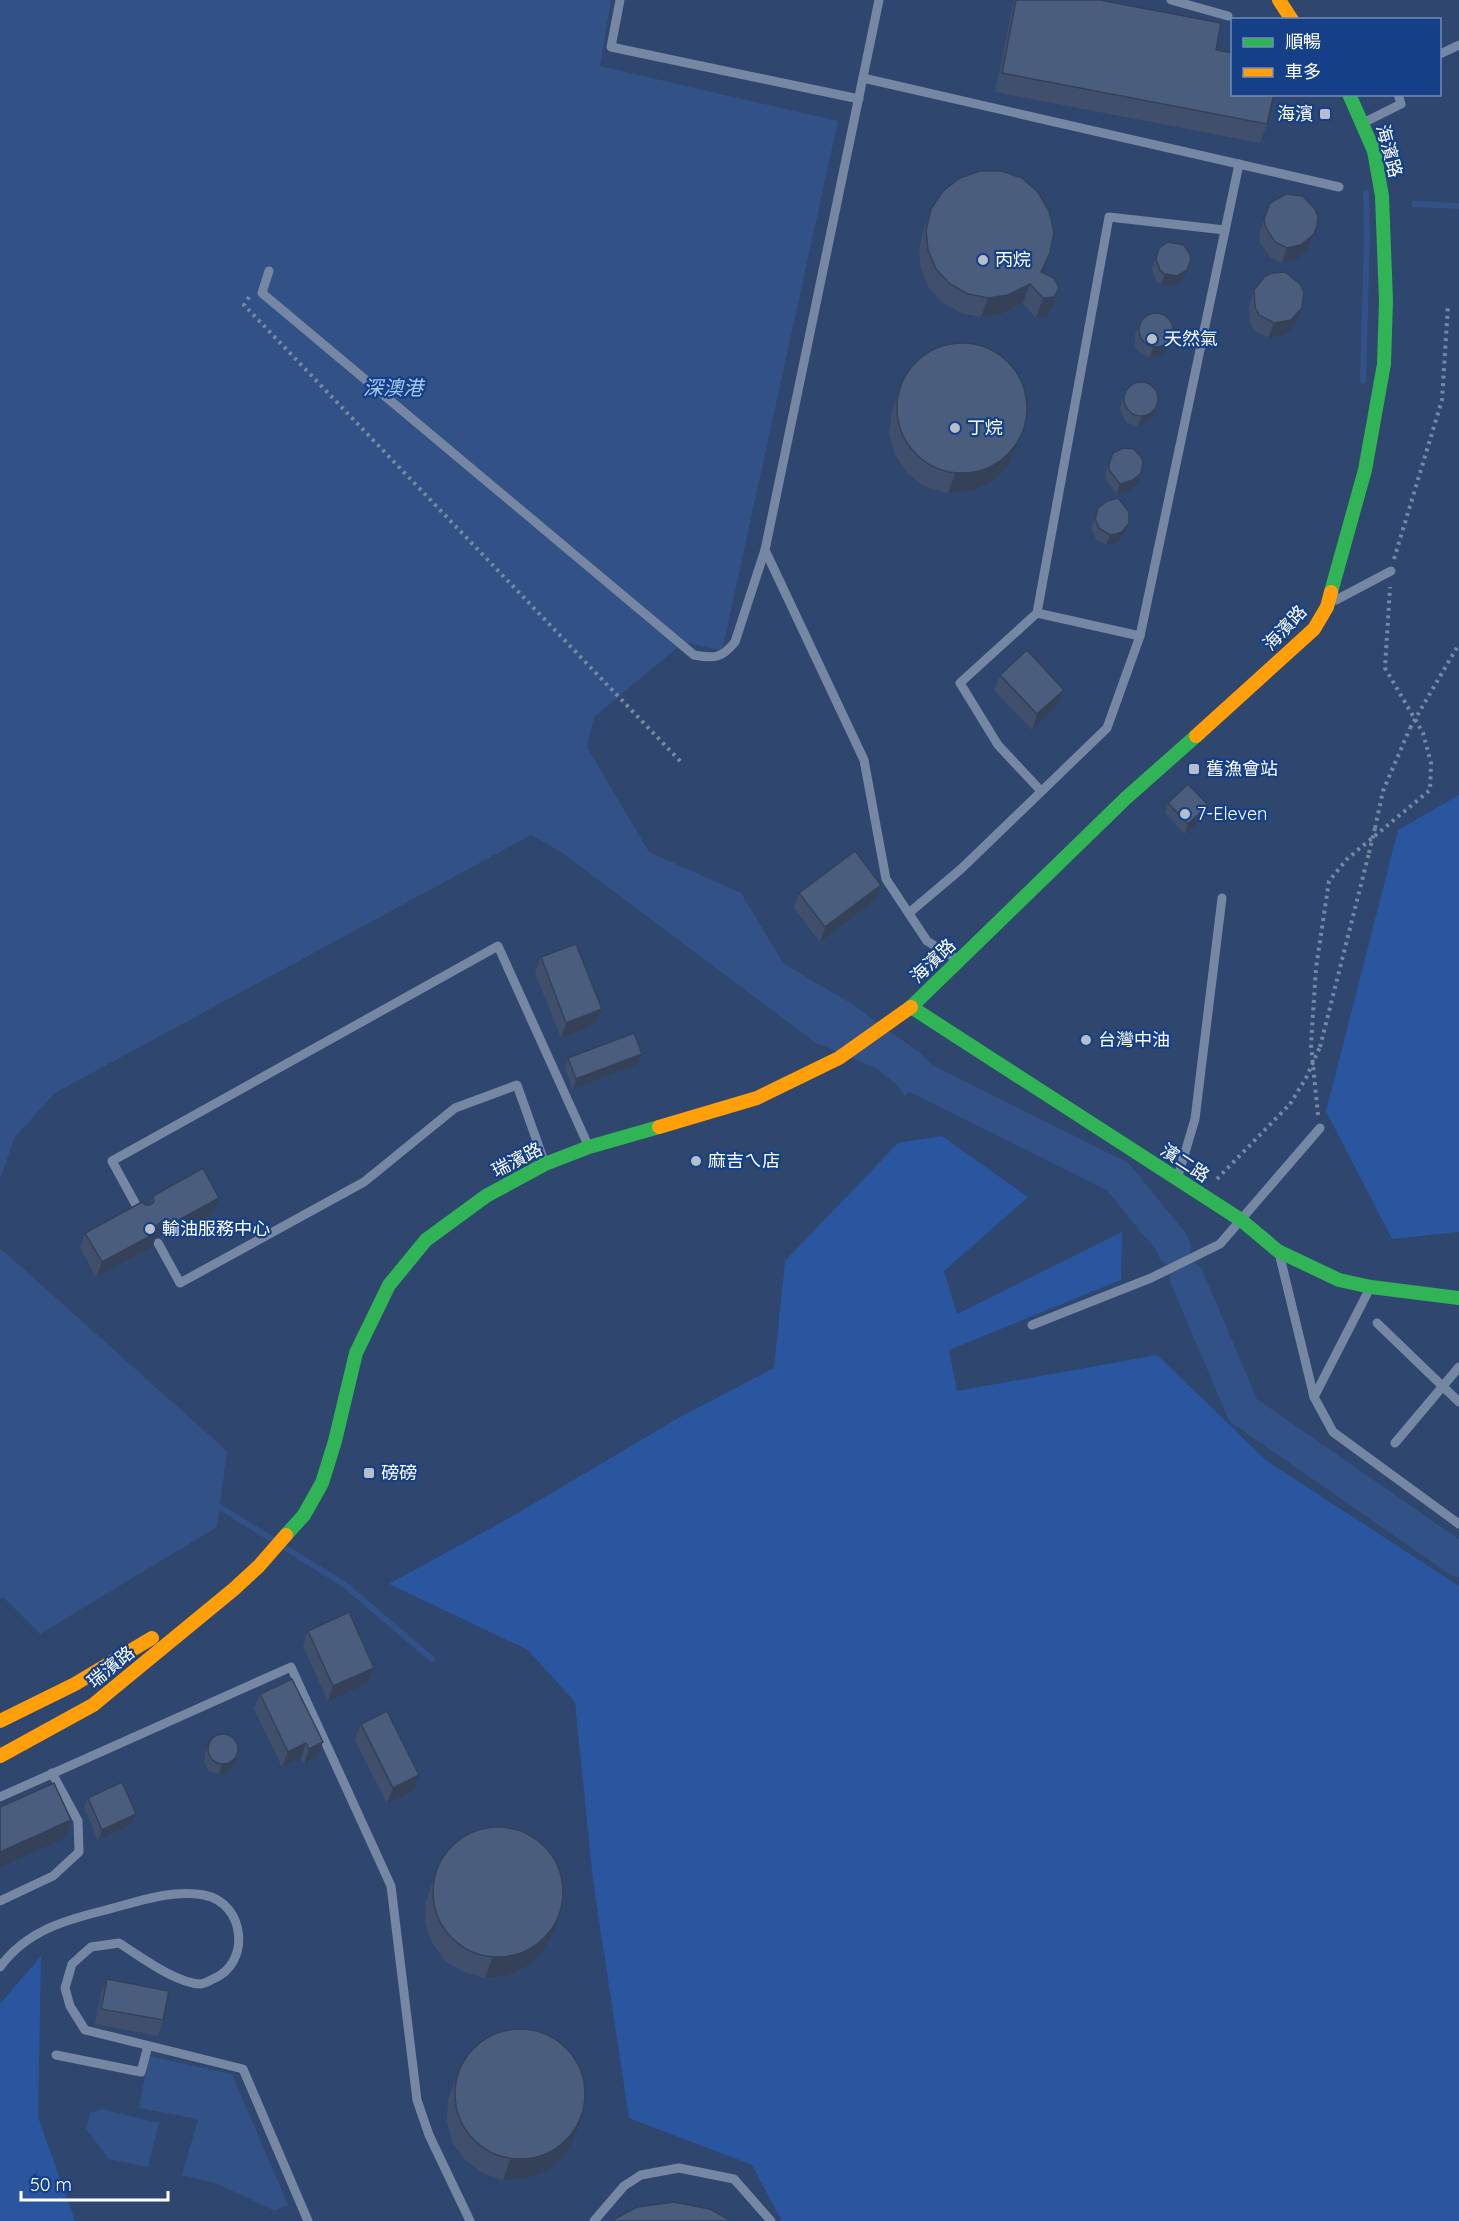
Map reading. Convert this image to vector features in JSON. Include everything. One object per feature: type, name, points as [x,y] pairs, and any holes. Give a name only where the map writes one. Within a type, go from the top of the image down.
[{"type":"main road","points":[[1279,0],[1291,18]]},
{"type":"main road","name":"海濱路","points":[[911,1007],[1126,798],[1248,691],[1314,629],[1327,607],[1365,470],[1384,364],[1386,301],[1383,196],[1374,151],[1350,96]]},
{"type":"main road","name":"濱二路","points":[[911,1007],[1241,1220],[1278,1251],[1339,1280],[1371,1287],[1459,1299]]},
{"type":"main road","name":"瑞濱路","points":[[0,1756],[93,1705],[234,1589],[259,1566],[304,1515],[325,1472],[356,1353],[388,1285],[426,1240],[486,1196],[545,1164],[589,1147],[757,1098],[840,1058],[911,1007]]},
{"type":"main road","name":"瑞濱路","points":[[0,1720],[75,1684],[234,1589]]},
{"type":"lane","points":[[620,0],[611,47],[859,99]]},
{"type":"lane","points":[[269,271],[262,293],[694,655],[711,658],[726,653],[735,642],[765,550],[879,0]]},
{"type":"lane","points":[[1171,0],[1228,16]]},
{"type":"lane","points":[[1441,54],[1459,45]]},
{"type":"lane","points":[[863,78],[1339,187]]},
{"type":"lane","points":[[1363,123],[1401,104],[1399,96]]},
{"type":"lane","points":[[909,913],[961,869],[1107,728],[1140,636],[1239,164]]},
{"type":"lane","points":[[1041,791],[998,745],[960,682],[1037,613],[1109,218],[1225,230]]},
{"type":"lane","points":[[765,550],[864,760],[886,879],[927,941],[959,961]]},
{"type":"lane","points":[[1327,607],[1391,571]]},
{"type":"lane","points":[[1037,613],[1140,636]]},
{"type":"lane","points":[[1177,1179],[1195,1119],[1222,898]]},
{"type":"lane","points":[[142,1214],[112,1161],[498,946],[589,1147]]},
{"type":"lane","points":[[158,1243],[180,1283],[364,1182],[454,1108],[517,1085],[545,1164]]},
{"type":"lane","points":[[1032,1325],[1151,1278],[1220,1244],[1320,1128]]},
{"type":"lane","points":[[1278,1251],[1314,1397],[1333,1432],[1459,1524]]},
{"type":"lane","points":[[1314,1397],[1371,1287]]},
{"type":"lane","points":[[1377,1323],[1459,1402]]},
{"type":"lane","points":[[1395,1443],[1459,1367]]},
{"type":"lane","points":[[0,1797],[291,1667],[391,1886],[417,2100],[429,2135],[470,2221]]},
{"type":"lane","points":[[0,1901],[53,1876],[79,1852],[78,1821],[52,1773]]},
{"type":"lane","points":[[0,1967],[9,1955],[30,1937],[66,1920],[177,1893],[206,1895],[225,1905],[238,1924],[240,1943],[235,1961],[222,1976],[201,1984],[171,1976],[119,1943],[91,1947],[72,1964],[65,1988],[70,2006],[85,2030],[243,2069],[308,2221]]},
{"type":"lane","points":[[56,2055],[141,2072],[148,2046]]},
{"type":"lane","points":[[594,2221],[624,2186],[640,2175],[679,2168],[734,2179],[771,2221]]},
{"type":"path","points":[[250,294],[244,305],[682,763]]},
{"type":"path","points":[[1320,1128],[1311,1045],[1316,968],[1329,882],[1347,859],[1430,790],[1431,763],[1423,733],[1385,668],[1391,571],[1442,400],[1448,305]]},
{"type":"path","points":[[1216,1179],[1290,1104],[1306,1078],[1320,1047],[1383,791],[1410,728],[1459,644]]},
{"type":"shaded area","points":[[1459,795],[1459,1232],[1392,1239],[1326,1111],[1398,830]]},
{"type":"shaded area","points":[[942,1136],[1028,1197],[944,1271],[957,1314],[1122,1232],[1121,1280],[949,1350],[957,1391],[1157,1355],[1267,1461],[1459,1586],[1459,2221],[782,2221],[752,2165],[629,2118],[593,1880],[575,1702],[528,1650],[389,1584],[511,1517],[680,1417],[774,1368],[785,1261],[898,1143]]},
{"type":"shaded area","points":[[41,1956],[38,2117],[75,2221],[0,2221],[0,2004]]},
{"type":"water","name":"深澳港","points":[[0,0],[611,0],[600,66],[838,121],[722,651],[684,642],[594,717],[587,747],[649,852],[741,893],[784,964],[852,1004],[920,1053],[934,1067],[905,1096],[888,1073],[816,1043],[561,852],[531,835],[55,1093],[15,1137],[0,1178]]},
{"type":"water","points":[[0,1248],[227,1451],[217,1527],[40,1634],[4,1598],[0,1599]]},
{"type":"water","points":[[149,2056],[232,2074],[288,2205],[275,2211],[218,2184],[182,2175],[198,2119],[139,2108]]},
{"type":"water","points":[[102,2109],[159,2123],[148,2167],[109,2159],[86,2129],[90,2113]]},
{"type":"building","points":[[1016,0],[1100,0],[1221,23],[1216,50],[1231,53],[1231,96],[1274,96],[1267,124],[1002,73]]},
{"type":"building","name":"丙烷","points":[[980,171],[1002,171],[1022,178],[1038,192],[1049,211],[1054,232],[1050,253],[1041,272],[1054,278],[1059,288],[1054,297],[1043,298],[1030,284],[1008,295],[988,298],[968,294],[950,284],[936,269],[928,250],[926,230],[931,209],[943,191],[960,178]]},
{"type":"building","points":[[1286,194],[1303,196],[1315,209],[1318,217],[1314,234],[1301,245],[1287,248],[1275,242],[1266,228],[1264,219],[1270,203]]},
{"type":"building","points":[[1168,242],[1184,245],[1190,254],[1191,259],[1187,270],[1177,276],[1165,274],[1160,270],[1156,259],[1159,248]]},
{"type":"building","points":[[1285,272],[1300,284],[1304,292],[1302,308],[1291,320],[1274,323],[1259,315],[1255,307],[1254,290],[1264,277],[1272,273]]},
{"type":"building","points":[[1156,313],[1168,318],[1173,330],[1168,342],[1156,347],[1144,342],[1139,330],[1144,318]]},
{"type":"building","name":"丁烷","points":[[962,343],[987,348],[1008,362],[1022,383],[1027,408],[1022,433],[1008,454],[987,468],[962,473],[937,468],[916,454],[902,433],[897,408],[902,383],[916,362],[937,348]]},
{"type":"building","points":[[1141,382],[1153,387],[1158,399],[1153,411],[1141,416],[1129,411],[1124,399],[1129,387]]},
{"type":"building","points":[[1123,448],[1134,449],[1143,462],[1141,473],[1133,480],[1120,484],[1109,470],[1109,464],[1113,453]]},
{"type":"building","points":[[1118,498],[1129,512],[1129,523],[1122,532],[1110,535],[1100,529],[1095,519],[1098,508],[1107,501]]},
{"type":"building","points":[[1027,650],[1064,690],[1037,714],[1000,675]]},
{"type":"building","points":[[1188,784],[1208,805],[1188,824],[1168,803]]},
{"type":"building","points":[[855,851],[881,885],[825,927],[799,893]]},
{"type":"building","points":[[576,944],[602,1009],[566,1023],[541,957]]},
{"type":"building","points":[[634,1033],[642,1054],[576,1079],[568,1058]]},
{"type":"building","name":"輸油服務中心","points":[[203,1168],[219,1198],[170,1225],[161,1222],[157,1225],[158,1232],[102,1262],[85,1233],[142,1202],[150,1205],[154,1202],[153,1196]]},
{"type":"building","points":[[349,1612],[374,1668],[333,1686],[308,1631]]},
{"type":"building","points":[[292,1679],[323,1742],[309,1749],[306,1743],[288,1752],[260,1694]]},
{"type":"building","points":[[387,1711],[419,1775],[393,1788],[361,1724]]},
{"type":"building","points":[[223,1734],[234,1738],[238,1749],[234,1760],[223,1764],[212,1760],[208,1749],[212,1738]]},
{"type":"building","points":[[122,1782],[136,1814],[102,1830],[88,1798]]},
{"type":"building","points":[[54,1783],[71,1820],[0,1852],[0,1807]]},
{"type":"building","points":[[498,1827],[523,1832],[544,1846],[558,1867],[563,1892],[558,1917],[544,1938],[523,1952],[498,1957],[473,1952],[452,1938],[438,1917],[433,1892],[438,1867],[452,1846],[473,1832]]},
{"type":"building","points":[[107,1979],[169,1991],[163,2020],[101,2009]]},
{"type":"building","points":[[520,2029],[545,2034],[566,2048],[580,2069],[585,2094],[580,2119],[566,2140],[545,2154],[520,2159],[495,2154],[474,2140],[460,2119],[455,2094],[460,2069],[474,2048],[495,2034]]},
{"type":"building","points":[[674,2202],[710,2209],[731,2221],[611,2221],[637,2207]]},
{"type":"waterway","points":[[1363,381],[1366,193]]},
{"type":"waterway","points":[[1414,204],[1459,206]]},
{"type":"waterway","points":[[884,1053],[908,1072],[1117,1176],[1172,1243],[1174,1249]]},
{"type":"waterway","points":[[1187,1278],[1243,1410],[1459,1560]]},
{"type":"waterway","points":[[220,1507],[273,1540]]},
{"type":"waterway","points":[[284,1547],[345,1585],[432,1659]]},
{"type":"traffic: fast","points":[[1331,592],[1365,470],[1384,364],[1386,301],[1382,196],[1374,151],[1350,96]]},
{"type":"traffic: fast","points":[[911,1007],[1126,798],[1196,736]]},
{"type":"traffic: fast","points":[[911,1007],[1241,1220],[1278,1251],[1339,1280],[1371,1287],[1459,1298]]},
{"type":"traffic: fast","points":[[286,1535],[304,1515],[322,1483],[335,1441],[356,1353],[389,1285],[426,1240],[486,1196],[545,1164],[589,1147],[659,1127]]},
{"type":"traffic: slow","points":[[1279,0],[1291,18]]},
{"type":"traffic: slow","points":[[1196,736],[1314,629],[1327,607],[1331,592]]},
{"type":"traffic: slow","points":[[659,1127],[757,1098],[839,1058],[911,1007]]},
{"type":"traffic: slow","points":[[0,1756],[93,1705],[234,1589],[259,1566],[286,1535]]},
{"type":"traffic: slow","points":[[0,1721],[75,1684],[152,1638]]},
{"type":"place","name":"海濱","points":[[1325,114]]},
{"type":"place","name":"丙烷","points":[[983,260]]},
{"type":"place","name":"天然氣","points":[[1152,339]]},
{"type":"place","name":"丁烷","points":[[955,428]]},
{"type":"place","name":"舊漁會站","points":[[1194,769]]},
{"type":"place","name":"7-Eleven","points":[[1185,814]]},
{"type":"place","name":"台灣中油","points":[[1086,1040]]},
{"type":"place","name":"麻吉ㄟ店","points":[[696,1161]]},
{"type":"place","name":"輸油服務中心","points":[[150,1229]]},
{"type":"place","name":"磅磅","points":[[369,1473]]}]
